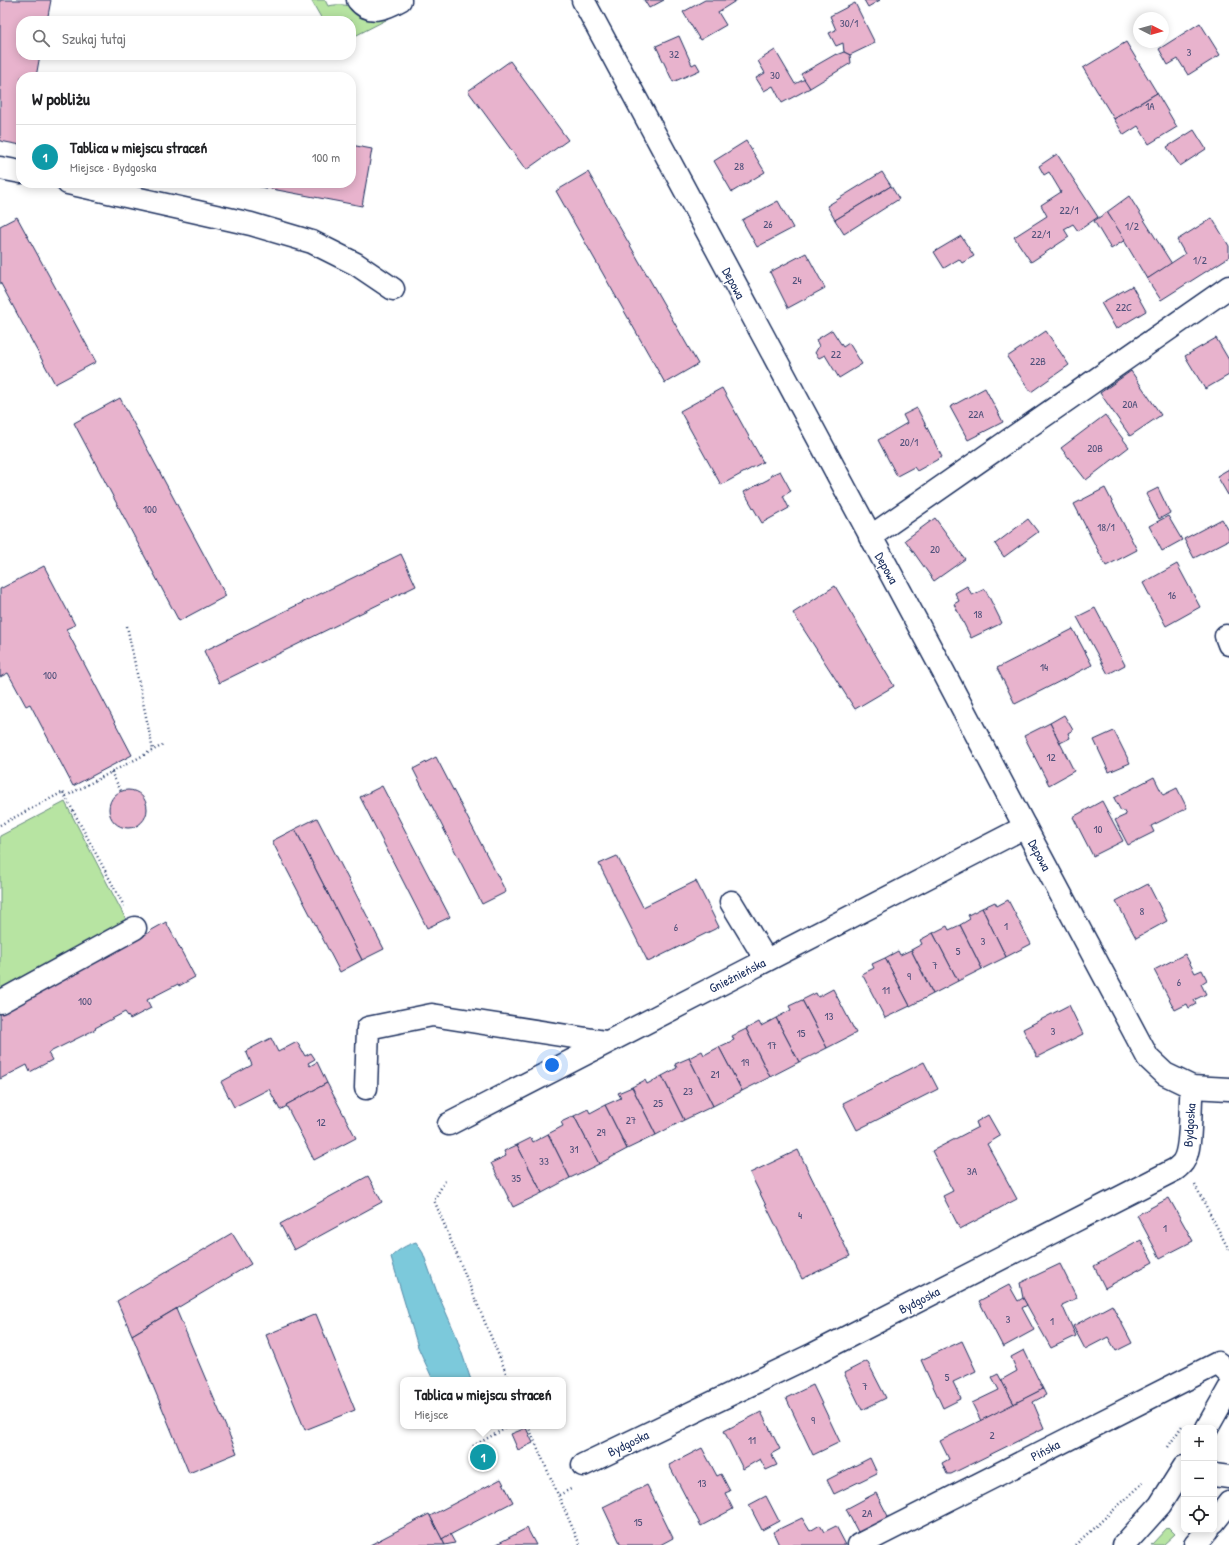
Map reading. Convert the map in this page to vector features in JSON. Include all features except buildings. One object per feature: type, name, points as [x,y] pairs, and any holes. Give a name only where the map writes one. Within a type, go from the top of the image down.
[{"type":"street","points":[[358,0],[363,6],[376,10],[388,7],[400,0]]},
{"type":"street","name":"Depowa","points":[[583,0],[943,671],[1148,1058],[1165,1074],[1192,1087],[1229,1089]]},
{"type":"street","points":[[0,168],[16,171]]},
{"type":"street","points":[[90,188],[251,224],[312,242],[356,264],[393,289]]},
{"type":"street","points":[[870,536],[1229,287]]},
{"type":"street","name":"Gnieźnieńska","points":[[449,1124],[1025,827]]},
{"type":"street","points":[[731,902],[766,960]]},
{"type":"street","points":[[0,1002],[136,928]]},
{"type":"street","points":[[366,1088],[368,1028],[432,1015],[606,1042]]},
{"type":"street","name":"Bydgoska","points":[[583,1464],[814,1354],[1176,1169],[1183,1162],[1189,1149],[1190,1101],[1192,1087]]},
{"type":"street","name":"Pińska","points":[[859,1545],[1218,1363],[1229,1374]]},
{"type":"street","points":[[1209,1425],[1229,1389]]},
{"type":"street","points":[[1124,1545],[1160,1505],[1181,1473]]},
{"type":"street","points":[[1217,1475],[1229,1477]]},
{"type":"street","points":[[1217,1518],[1229,1503]]},
{"type":"street","points":[[1195,1545],[1205,1533]]},
{"type":"path","points":[[127,626],[153,750]]},
{"type":"path","points":[[66,796],[163,745]]},
{"type":"path","points":[[111,772],[121,791]]},
{"type":"path","points":[[0,825],[63,792],[136,928]]},
{"type":"path","points":[[1183,1162],[1229,1250]]},
{"type":"path","points":[[445,1181],[434,1200],[508,1377]]},
{"type":"path","points":[[1166,1449],[1183,1424]]},
{"type":"path","points":[[473,1446],[504,1429]]},
{"type":"path","points":[[529,1429],[580,1545]]},
{"type":"path","points":[[1075,1545],[1140,1486],[1148,1474]]},
{"type":"green space","points":[[311,0],[325,0],[328,6],[346,5],[370,16],[386,20],[356,35],[356,16],[320,16]]},
{"type":"green space","points":[[65,802],[130,927],[0,995],[0,836]]},
{"type":"green space","points":[[1168,1527],[1175,1534],[1163,1545],[1151,1545]]},
{"type":"water","points":[[416,1242],[423,1253],[437,1292],[455,1333],[470,1377],[432,1377],[418,1347],[391,1257],[402,1248]]},
{"type":"place","name":"Tablica w miejscu straceń","points":[[483,1457]]}]
